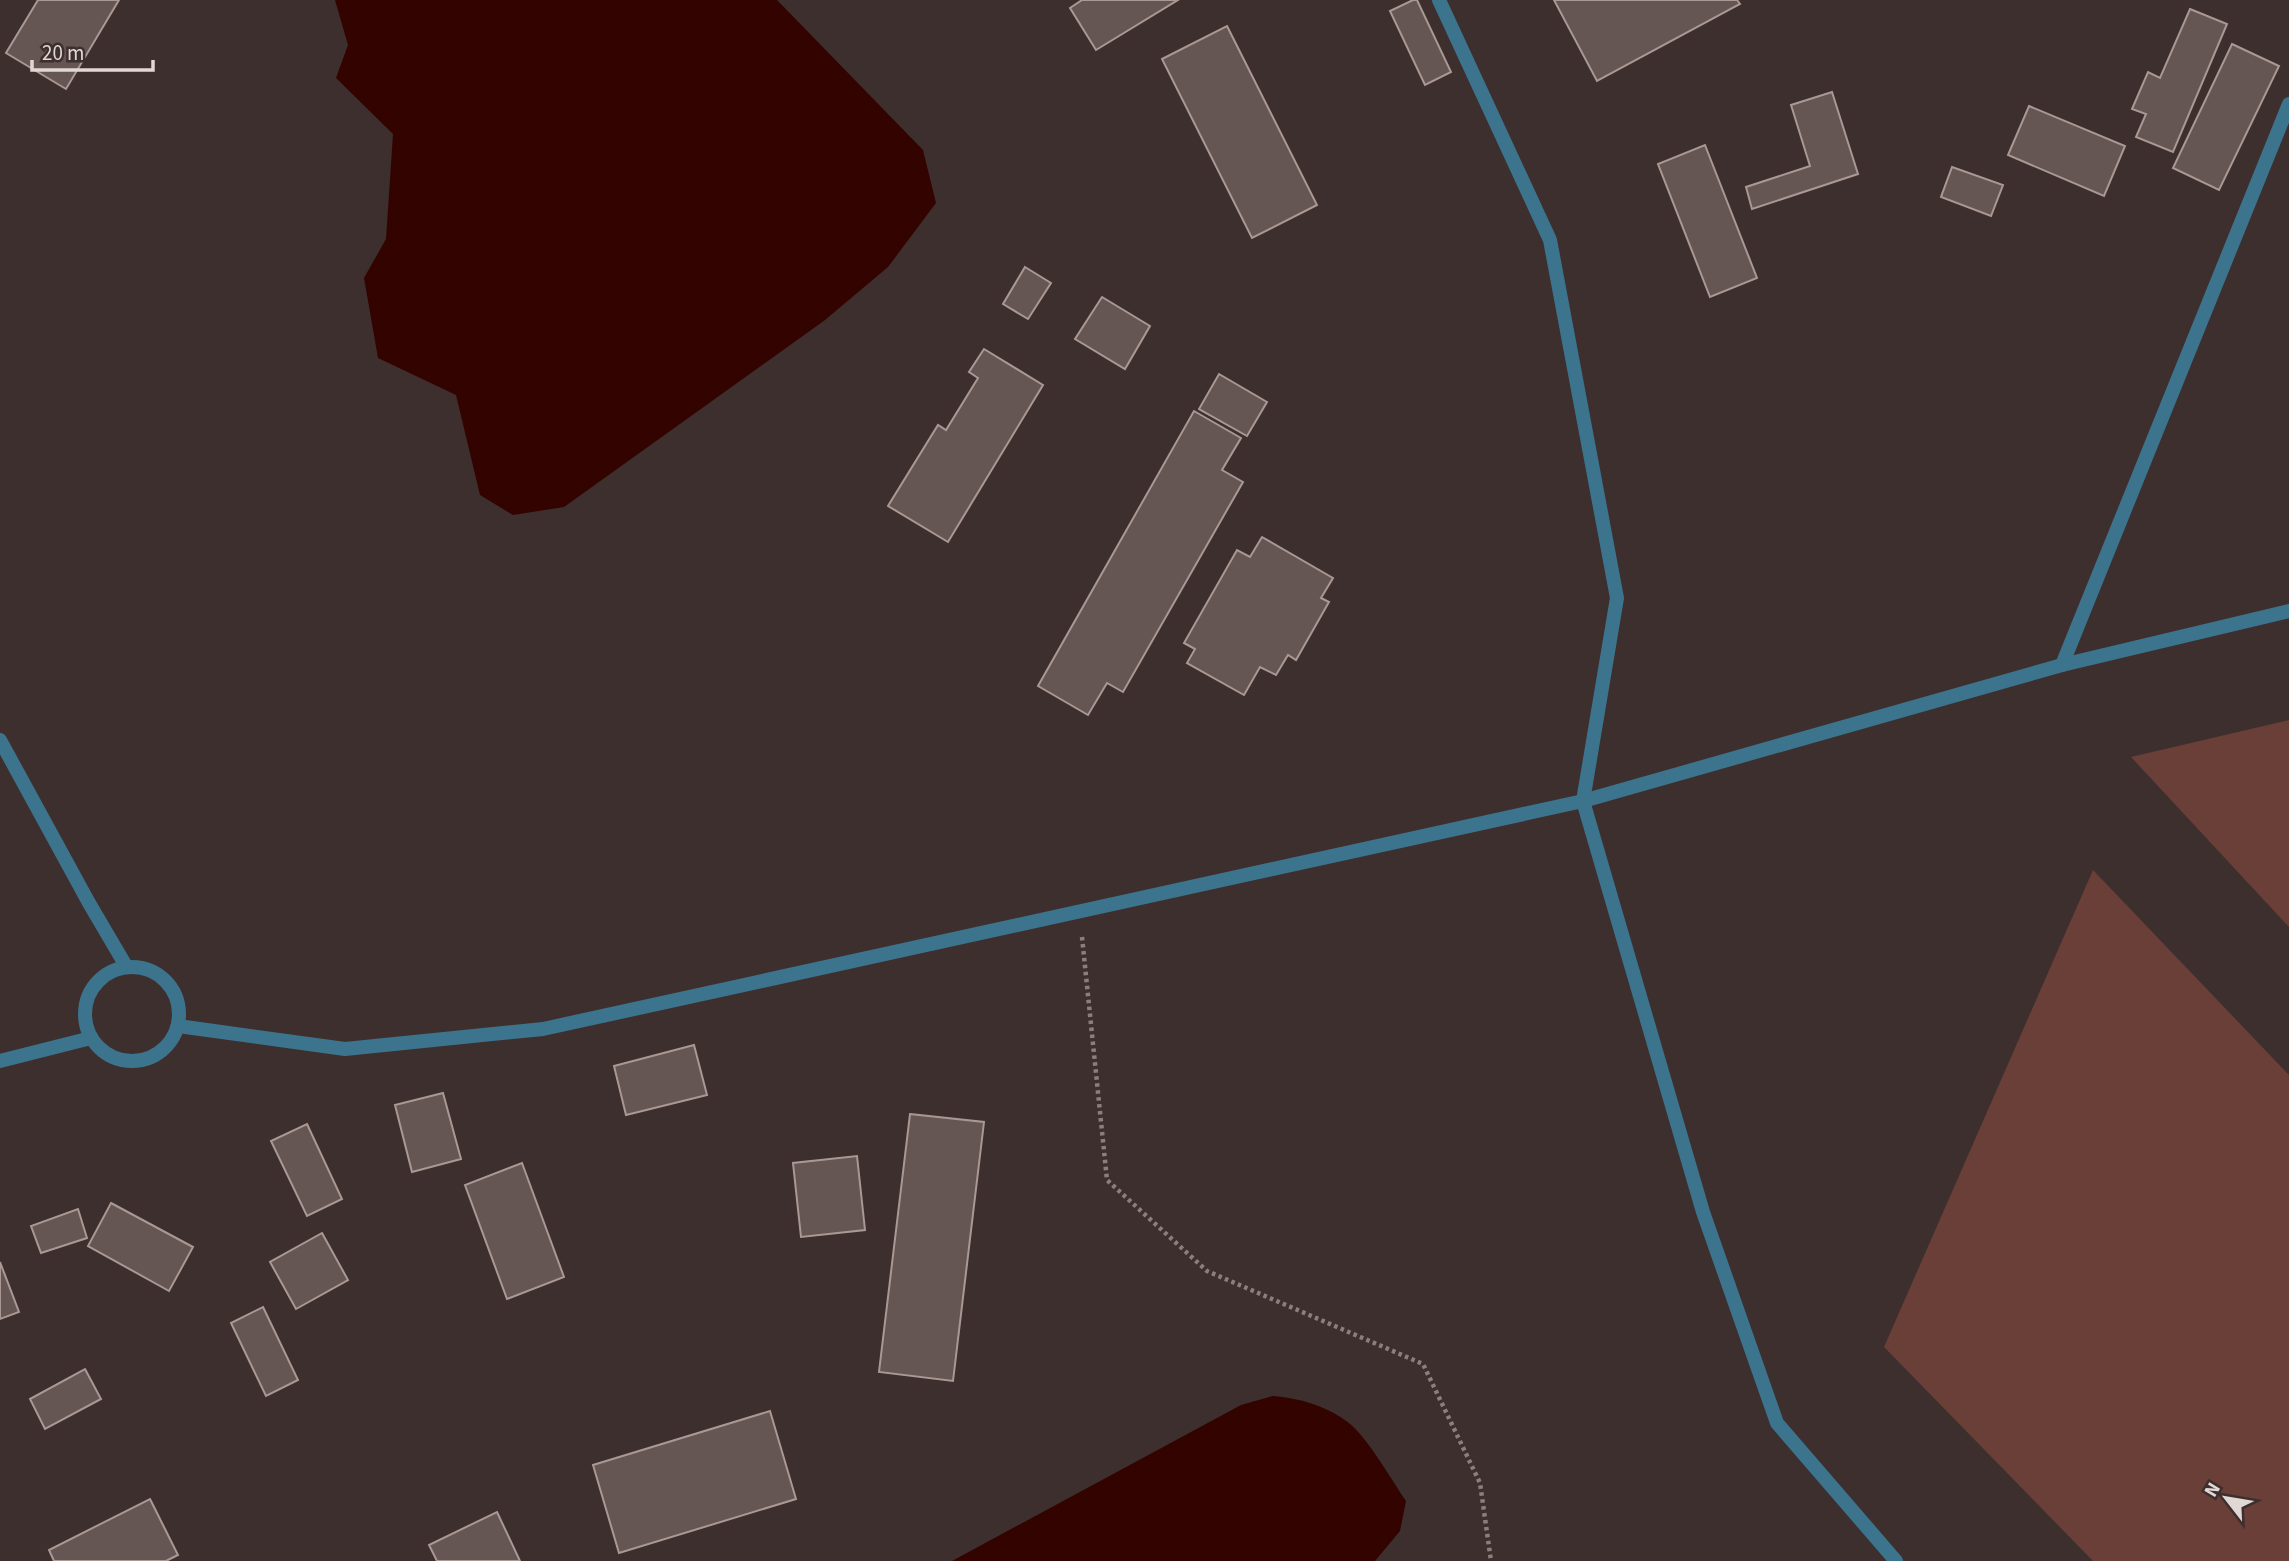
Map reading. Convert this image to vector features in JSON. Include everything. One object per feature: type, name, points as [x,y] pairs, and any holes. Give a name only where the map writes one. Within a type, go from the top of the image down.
[{"type":"street","points":[[1439,0],[1550,240],[1617,597],[1583,801],[1703,1212],[1777,1423],[1896,1561]]},
{"type":"street","points":[[2062,665],[2289,104]]},
{"type":"street","points":[[178,1026],[345,1049],[544,1029],[1583,801],[2062,665],[2289,611]]},
{"type":"street","points":[[0,740],[89,904],[126,966]]},
{"type":"street","points":[[126,966],[145,968],[161,976],[174,990],[180,1007],[178,1026],[170,1043],[156,1055],[138,1061],[120,1060],[103,1052],[91,1038],[85,1020],[86,1002],[94,985],[108,972],[126,966]]},
{"type":"street","points":[[0,1061],[91,1038]]},
{"type":"path","points":[[1079,912],[1107,1180],[1206,1271],[1423,1364],[1480,1483],[1491,1561]]},
{"type":"shaded area","points":[[335,0],[777,0],[923,150],[936,203],[888,267],[825,320],[564,507],[513,515],[480,495],[456,395],[378,358],[364,278],[386,239],[393,134],[336,78],[348,45]]},
{"type":"shaded area","points":[[2289,720],[2289,927],[2131,757]]},
{"type":"shaded area","points":[[2093,870],[2289,1075],[2289,1561],[2093,1561],[1884,1347]]},
{"type":"shaded area","points":[[1273,1396],[1296,1399],[1342,1418],[1360,1434],[1406,1501],[1400,1531],[1375,1561],[952,1561],[1241,1405]]},
{"type":"building","points":[[38,0],[119,0],[66,89],[6,53]]},
{"type":"building","points":[[1082,0],[1178,0],[1096,50],[1070,8]]},
{"type":"building","points":[[1417,0],[1451,72],[1425,85],[1390,11]]},
{"type":"building","points":[[1554,0],[1737,0],[1740,4],[1597,81]]},
{"type":"building","points":[[2190,9],[2227,24],[2173,152],[2136,137],[2146,114],[2132,109],[2148,72],[2160,78]]},
{"type":"building","points":[[1227,26],[1317,205],[1252,238],[1162,59]]},
{"type":"building","points":[[2232,44],[2279,66],[2219,190],[2173,168]]},
{"type":"building","points":[[1832,92],[1858,174],[1752,209],[1746,187],[1810,166],[1791,105]]},
{"type":"building","points":[[2029,106],[2125,146],[2104,196],[2008,155]]},
{"type":"building","points":[[1705,145],[1757,278],[1710,297],[1658,164]]},
{"type":"building","points":[[1952,167],[2003,185],[1991,216],[1941,197]]},
{"type":"building","points":[[1025,267],[1051,283],[1028,319],[1003,304]]},
{"type":"building","points":[[1102,297],[1150,326],[1125,369],[1075,339]]},
{"type":"building","points":[[984,349],[1043,385],[948,542],[888,506],[938,425],[946,430],[978,378],[969,372]]},
{"type":"building","points":[[1219,374],[1267,402],[1247,436],[1199,409]]},
{"type":"building","points":[[1194,411],[1241,438],[1222,470],[1243,482],[1123,692],[1107,683],[1088,715],[1038,686]]},
{"type":"building","points":[[1262,537],[1333,578],[1321,598],[1329,602],[1296,660],[1288,655],[1276,675],[1260,667],[1244,695],[1187,663],[1195,649],[1184,643],[1237,550],[1250,557]]},
{"type":"building","points":[[694,1045],[707,1095],[626,1115],[614,1066]]},
{"type":"building","points":[[443,1093],[461,1159],[412,1172],[395,1105]]},
{"type":"building","points":[[910,1114],[984,1122],[953,1381],[879,1372]]},
{"type":"building","points":[[307,1124],[342,1199],[307,1216],[271,1141]]},
{"type":"building","points":[[857,1156],[865,1230],[801,1237],[793,1163]]},
{"type":"building","points":[[522,1163],[564,1277],[507,1299],[465,1185]]},
{"type":"building","points":[[111,1203],[193,1247],[169,1291],[88,1246]]},
{"type":"building","points":[[78,1209],[87,1238],[41,1253],[31,1226]]},
{"type":"building","points":[[322,1233],[348,1280],[296,1309],[270,1262]]},
{"type":"building","points":[[0,1262],[19,1312],[0,1319]]},
{"type":"building","points":[[263,1307],[298,1380],[266,1396],[231,1323]]},
{"type":"building","points":[[85,1369],[101,1399],[45,1429],[30,1399]]},
{"type":"building","points":[[770,1411],[796,1499],[619,1553],[593,1465]]},
{"type":"building","points":[[150,1499],[178,1555],[166,1561],[54,1561],[49,1550]]},
{"type":"building","points":[[497,1512],[520,1561],[437,1561],[429,1545]]}]
